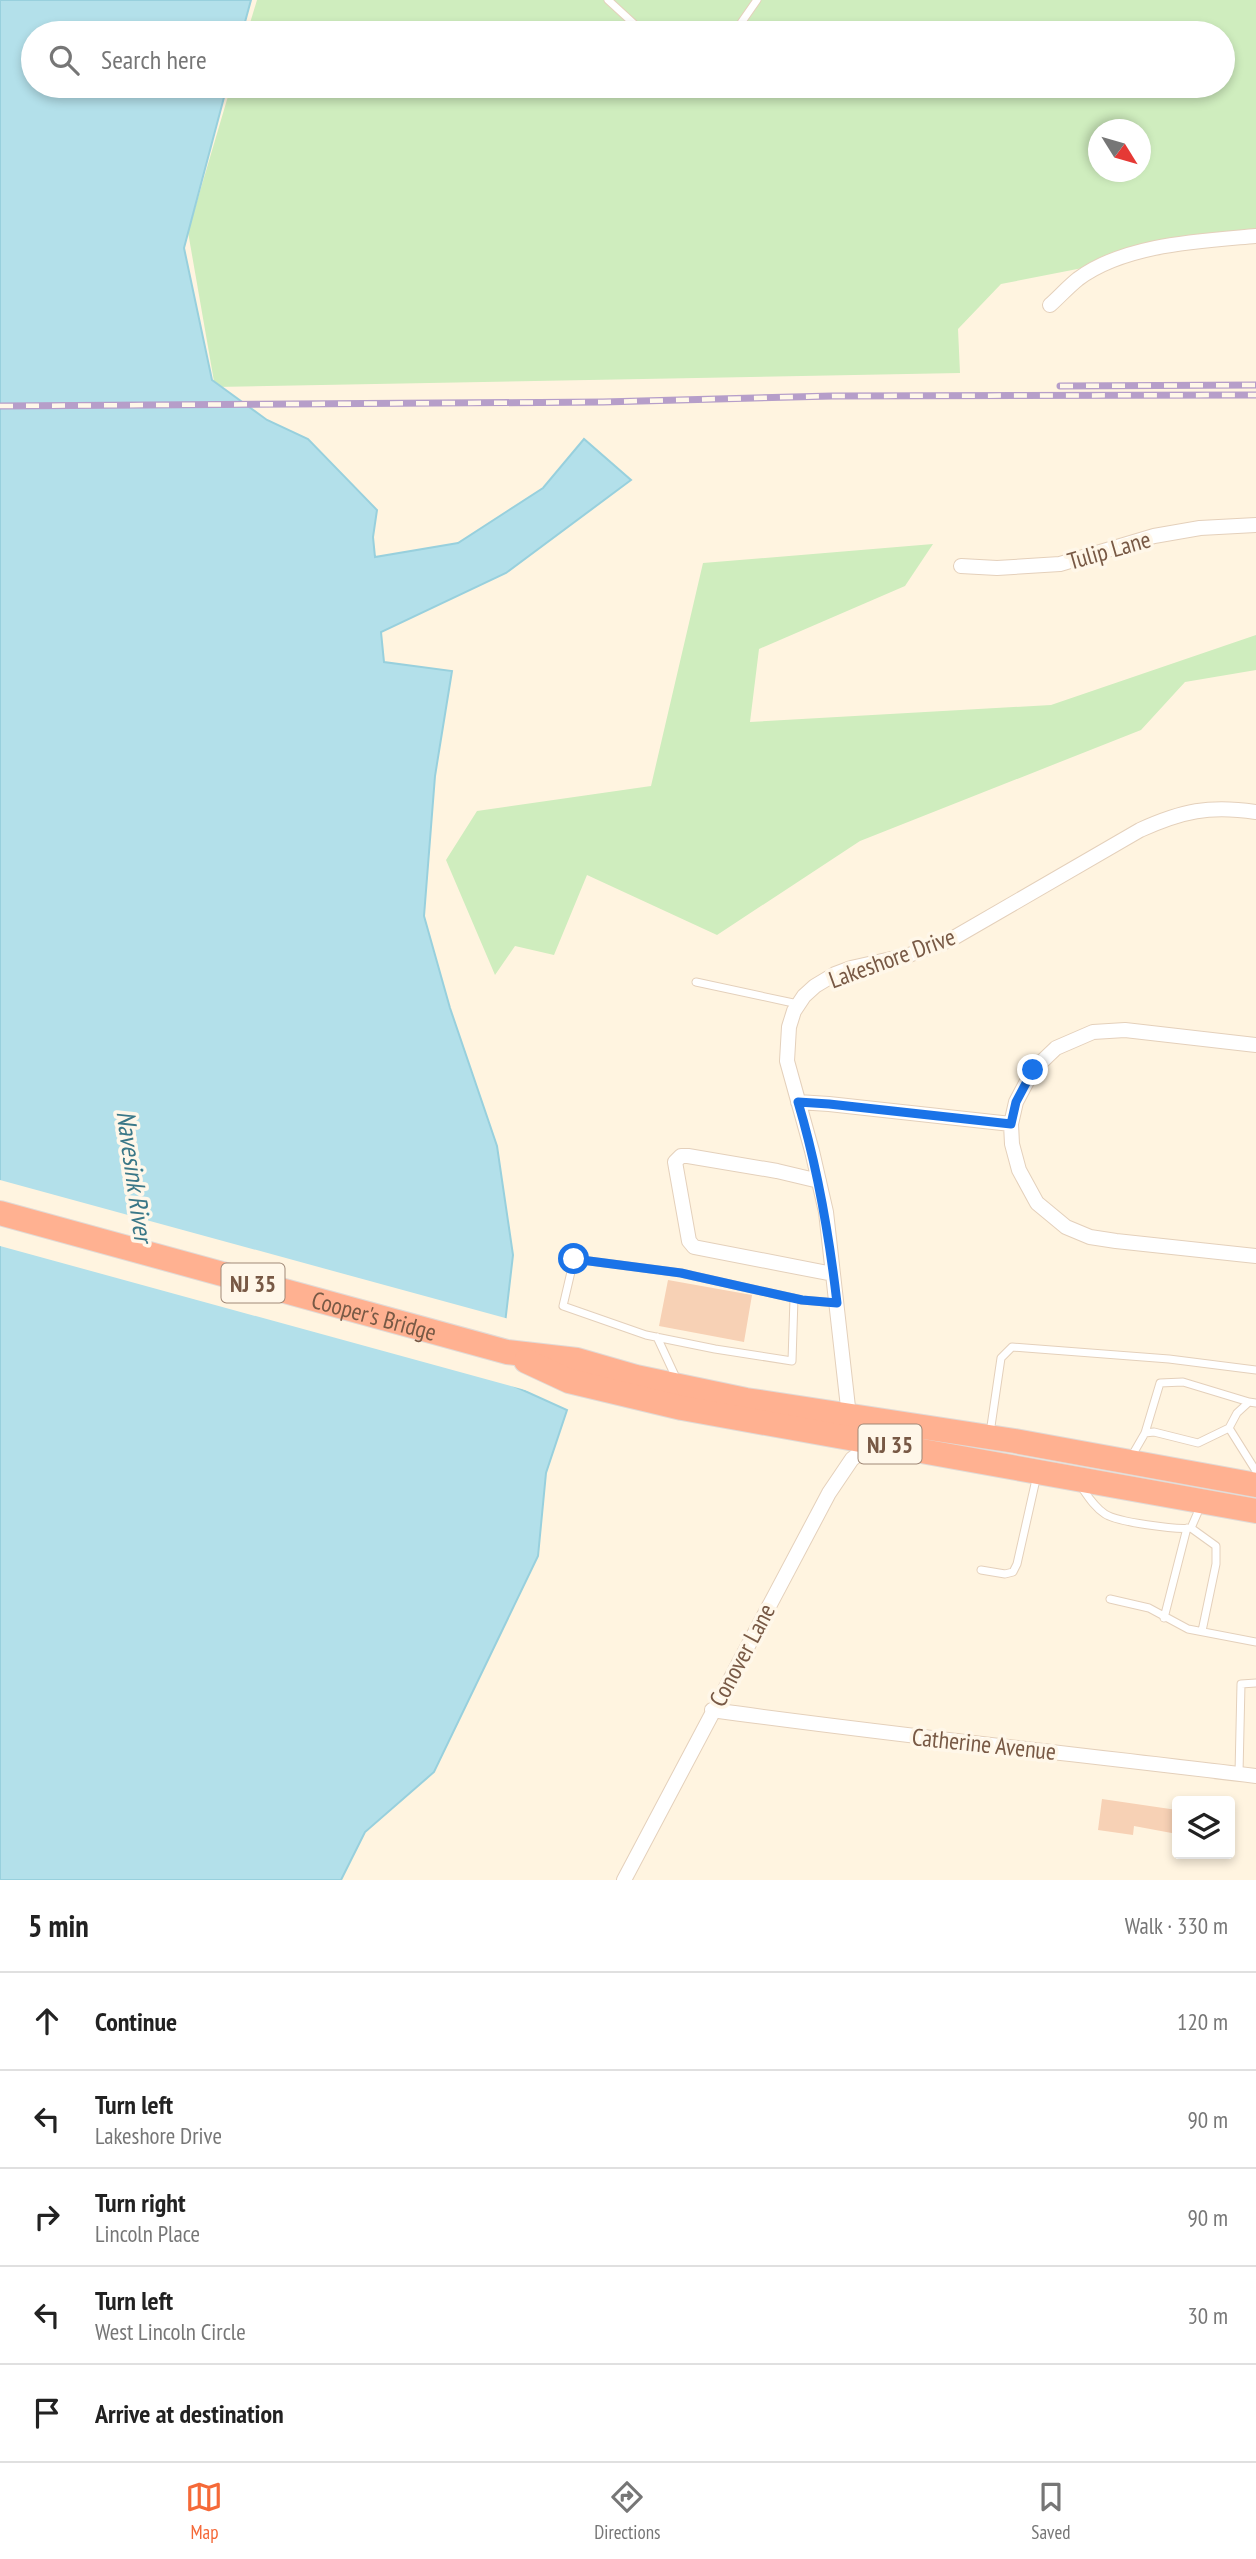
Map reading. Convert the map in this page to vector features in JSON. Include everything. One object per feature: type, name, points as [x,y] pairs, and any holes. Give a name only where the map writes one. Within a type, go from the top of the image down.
[{"type":"highway","name":"Cooper's Bridge","points":[[0,1213],[507,1352]]},
{"type":"highway","name":"NJ 35","points":[[507,1352],[576,1360],[681,1387],[989,1437],[1256,1485]]},
{"type":"highway","name":"NJ 35","points":[[507,1352],[569,1381],[609,1392],[756,1422],[876,1441],[1256,1511]]},
{"type":"highway","points":[[1212,1504],[1256,1530]]},
{"type":"street","points":[[1050,305],[1080,278],[1115,260],[1163,245],[1256,236]]},
{"type":"street","name":"Tulip Lane","points":[[961,566],[997,568],[1059,564],[1154,536],[1200,527],[1256,525]]},
{"type":"street","name":"Lakeshore Drive","points":[[798,1004],[815,986],[835,974],[909,955],[950,940],[1140,830],[1168,817],[1208,808],[1256,812]]},
{"type":"street","points":[[798,1004],[789,1027],[787,1062],[819,1181],[834,1274],[849,1416]]},
{"type":"street","points":[[1256,1045],[1125,1030],[1093,1032],[1056,1048],[1033,1070],[1016,1102],[1011,1124],[1012,1144],[1019,1170],[1037,1203],[1066,1227],[1090,1237],[1116,1241],[1256,1256]]},
{"type":"street","points":[[798,1102],[1011,1124]]},
{"type":"street","points":[[819,1181],[688,1156],[681,1156],[675,1162],[689,1241],[694,1247],[834,1274]]},
{"type":"street","name":"Conover Lane","points":[[624,1880],[829,1493],[855,1456],[876,1441]]},
{"type":"street","name":"Catherine Avenue","points":[[712,1710],[874,1732],[1020,1746],[1256,1776]]},
{"type":"lane","points":[[608,0],[631,21]]},
{"type":"lane","points":[[742,21],[757,0]]},
{"type":"lane","points":[[696,982],[798,1004]]},
{"type":"lane","points":[[794,1298],[792,1361],[657,1337],[563,1306],[574,1259],[681,1273],[794,1298],[837,1303]]},
{"type":"lane","points":[[657,1337],[681,1387]]},
{"type":"lane","points":[[989,1437],[1001,1358],[1012,1347],[1169,1359],[1256,1370]]},
{"type":"lane","points":[[1128,1462],[1145,1433],[1160,1383],[1183,1382],[1253,1402]]},
{"type":"lane","points":[[1145,1433],[1154,1432],[1198,1443],[1229,1428],[1237,1412],[1253,1402]]},
{"type":"lane","points":[[1229,1428],[1256,1471]]},
{"type":"lane","points":[[981,1570],[1005,1574],[1013,1572],[1038,1471]]},
{"type":"lane","points":[[1075,1478],[1090,1500],[1106,1516],[1177,1530],[1189,1528],[1216,1546],[1216,1564],[1202,1632]]},
{"type":"lane","points":[[1164,1618],[1189,1528],[1212,1504]]},
{"type":"lane","points":[[1110,1599],[1149,1608],[1188,1629],[1256,1642]]},
{"type":"lane","points":[[1239,1774],[1241,1684],[1256,1683]]},
{"type":"green space","points":[[257,0],[1256,0],[1256,234],[1001,284],[958,329],[960,373],[215,387],[188,232],[227,98],[1235,98],[1235,21],[251,21]]},
{"type":"green space","points":[[933,544],[905,586],[759,649],[750,722],[1051,705],[1256,635],[1256,670],[1185,682],[1141,730],[860,841],[717,935],[587,875],[554,955],[515,946],[495,975],[446,860],[477,811],[651,786],[703,563]]},
{"type":"water","name":"Navesink River","points":[[0,0],[251,0],[245,21],[21,21],[21,98],[224,98],[184,248],[212,380],[267,420],[308,439],[377,510],[373,537],[375,557],[458,543],[543,488],[584,439],[631,480],[506,573],[381,632],[384,662],[452,671],[435,776],[424,916],[450,1008],[497,1146],[513,1255],[504,1332],[507,1383],[567,1410],[546,1473],[538,1556],[434,1772],[365,1832],[341,1880],[0,1880]]},
{"type":"pier","points":[[0,1180],[509,1319],[507,1332],[511,1380],[529,1391],[0,1246]]},
{"type":"building","points":[[668,1280],[752,1295],[744,1342],[659,1326]]},
{"type":"building","points":[[1102,1799],[1172,1809],[1172,1833],[1134,1826],[1133,1835],[1098,1830]]},
{"type":"railway","points":[[1060,386],[1256,385]]},
{"type":"railway","points":[[0,406],[603,402],[832,396],[1256,395]]},
{"type":"route","points":[[574,1259],[681,1273],[802,1300],[837,1303],[819,1181],[798,1102],[1011,1124],[1016,1102],[1033,1070]]}]
